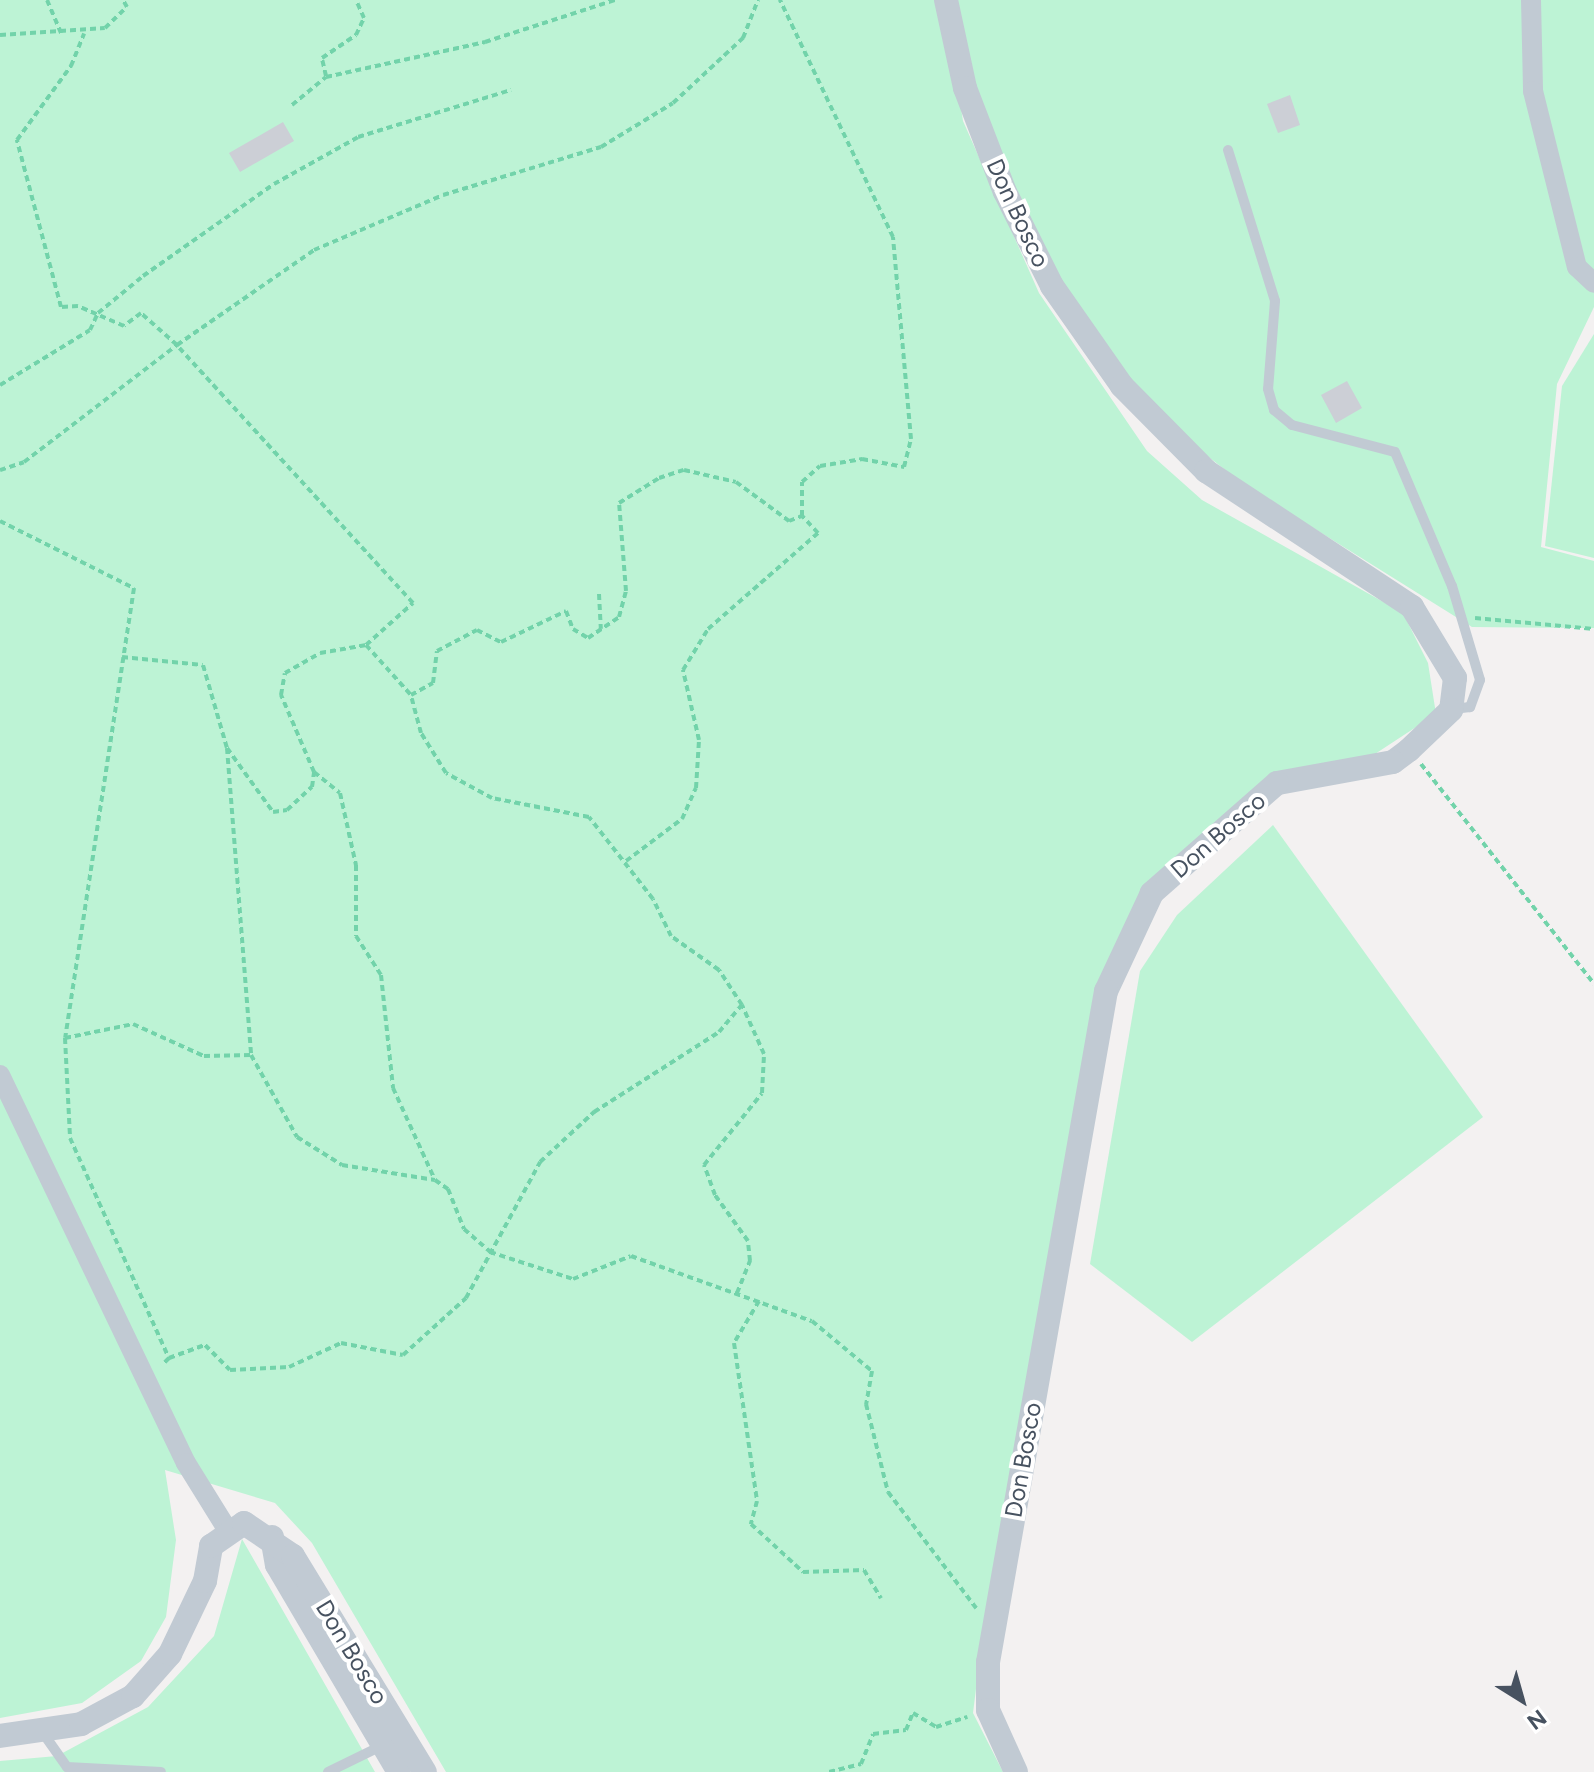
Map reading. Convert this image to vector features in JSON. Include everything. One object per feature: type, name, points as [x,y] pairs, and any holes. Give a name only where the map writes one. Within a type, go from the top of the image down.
[{"type":"street","name":"Don Bosco","points":[[946,0],[965,88],[1005,192],[1052,286],[1122,386],[1206,471],[1412,607],[1455,678],[1451,710],[1393,762],[1277,783],[1152,893],[1106,991],[992,1629],[988,1710],[1016,1772]]},
{"type":"street","points":[[1531,0],[1533,91],[1577,267],[1594,283]]},
{"type":"street","points":[[0,1075],[150,1379],[186,1463],[227,1529],[211,1546],[205,1581],[170,1654],[133,1696],[81,1724],[43,1733],[0,1736]]},
{"type":"street","name":"Don Bosco","points":[[227,1529],[244,1523],[272,1537],[293,1556],[425,1772]]},
{"type":"street","name":"Don Bosco","points":[[272,1537],[277,1565],[399,1772]]},
{"type":"lane","points":[[1228,150],[1275,301],[1268,389],[1274,410],[1292,425],[1395,452],[1480,680],[1470,707],[1451,710]]},
{"type":"lane","points":[[43,1733],[67,1767],[161,1772]]},
{"type":"lane","points":[[328,1772],[383,1745]]},
{"type":"path","points":[[47,0],[61,33]]},
{"type":"path","points":[[0,35],[84,34],[105,28],[127,7],[123,0]]},
{"type":"path","points":[[326,77],[322,58],[356,35],[364,18],[356,0]]},
{"type":"path","points":[[292,105],[326,77],[485,42],[615,0]]},
{"type":"path","points":[[0,470],[24,462],[177,345],[314,250],[443,195],[601,147],[673,103],[743,38],[758,0]]},
{"type":"path","points":[[625,861],[682,819],[696,788],[699,740],[683,670],[708,629],[818,533],[802,516],[802,482],[820,466],[862,459],[904,467],[911,439],[893,237],[780,0]]},
{"type":"path","points":[[84,34],[71,66],[17,140],[61,307],[98,313],[124,326],[141,313],[177,345],[413,603],[366,645],[320,653],[285,673],[281,695],[314,772],[340,793],[356,865],[356,936],[381,975],[393,1088],[435,1180]]},
{"type":"path","points":[[0,385],[90,330],[98,313],[274,184],[358,137],[511,90]]},
{"type":"path","points":[[411,695],[433,683],[437,651],[477,630],[501,642],[566,611],[573,629],[588,638],[619,617],[626,591],[619,503],[659,478],[684,470],[736,482],[789,521],[802,516]]},
{"type":"path","points":[[0,521],[134,588],[65,1038],[70,1138],[169,1358]]},
{"type":"path","points":[[599,594],[601,629]]},
{"type":"path","points":[[1460,620],[1594,629]]},
{"type":"path","points":[[366,645],[411,695],[421,733],[446,773],[492,798],[589,817],[625,861],[671,936],[719,970],[742,1005],[764,1054],[762,1093],[704,1165],[715,1195],[748,1241],[750,1261],[737,1293]]},
{"type":"path","points":[[122,657],[203,665],[227,748],[251,1055],[297,1137],[342,1165],[435,1180],[448,1189],[464,1229],[490,1252],[573,1279],[631,1256],[812,1321],[872,1371],[866,1404],[888,1492],[992,1629]]},
{"type":"path","points":[[227,748],[273,812],[287,810],[312,787],[314,772]]},
{"type":"path","points":[[1409,750],[1594,984]]},
{"type":"path","points":[[150,1379],[169,1358],[205,1345],[230,1370],[289,1367],[341,1343],[403,1355],[466,1298],[540,1162],[594,1112],[719,1032],[742,1005]]},
{"type":"path","points":[[65,1038],[133,1024],[204,1056],[251,1055]]},
{"type":"path","points":[[759,1301],[734,1343],[757,1501],[751,1524],[803,1572],[864,1570],[881,1598]]},
{"type":"path","points":[[829,1772],[861,1764],[873,1734],[906,1730],[913,1713],[936,1727],[988,1710]]},
{"type":"green space","points":[[0,0],[944,0],[963,121],[1039,293],[1147,451],[1202,500],[1403,613],[1428,663],[1436,714],[1349,771],[1247,804],[1151,890],[1104,991],[981,1649],[973,1713],[1003,1772],[446,1772],[312,1543],[275,1503],[165,1470],[176,1540],[166,1617],[141,1661],[82,1703],[0,1718]]},
{"type":"green space","points":[[957,0],[1594,0],[1594,307],[1557,384],[1541,547],[1594,561],[1594,628],[1472,627],[1246,486],[1152,413],[1074,309],[1025,221],[977,101]]},
{"type":"green space","points":[[1594,334],[1594,558],[1545,546],[1562,386]]},
{"type":"green space","points":[[1273,825],[1483,1117],[1192,1342],[1090,1264],[1140,971],[1177,915]]},
{"type":"green space","points":[[242,1539],[375,1772],[0,1772],[0,1761],[57,1756],[148,1707],[214,1636]]},
{"type":"building","points":[[1290,95],[1300,125],[1278,133],[1267,104]]},
{"type":"building","points":[[283,122],[294,141],[240,172],[229,153]]},
{"type":"building","points":[[1347,381],[1362,408],[1336,423],[1321,395]]}]
